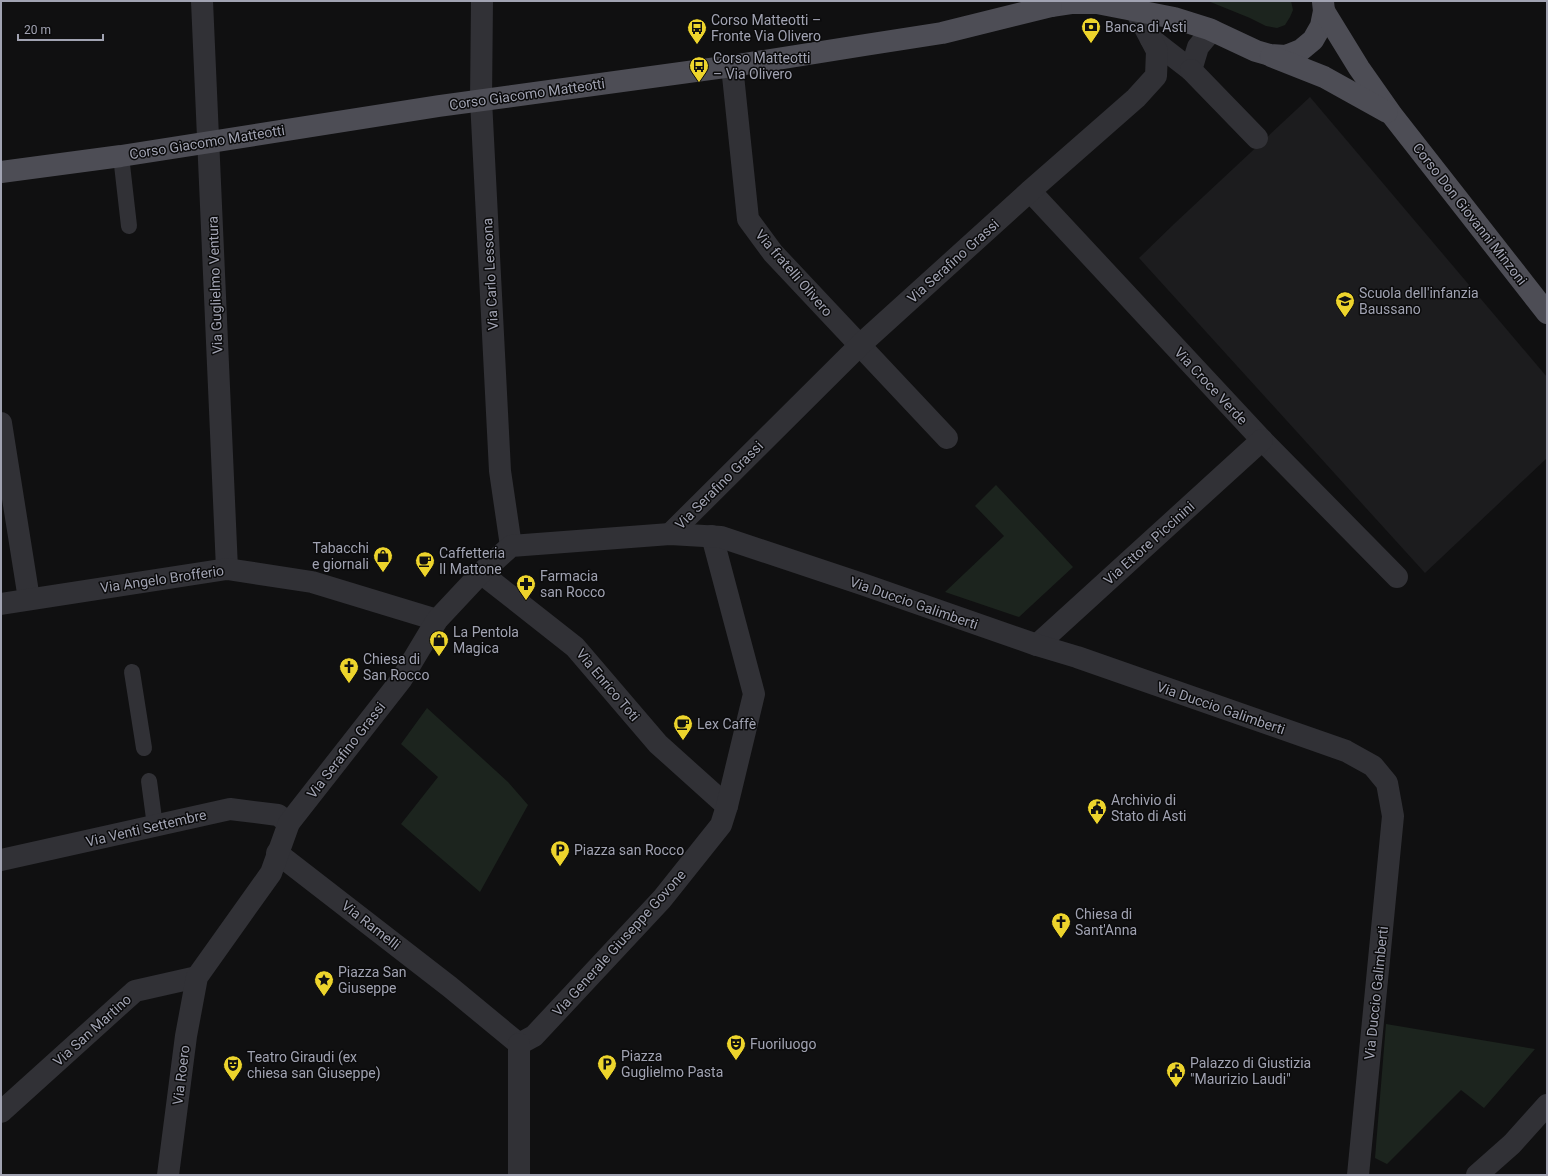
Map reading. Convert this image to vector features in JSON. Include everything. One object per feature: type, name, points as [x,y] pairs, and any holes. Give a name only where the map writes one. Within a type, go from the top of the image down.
[{"type":"main road","name":"Corso Giacomo Matteotti","points":[[1,172],[121,156],[481,100],[732,66],[942,33],[1041,3],[1097,2],[1136,11]]},
{"type":"main road","name":"Corso Don Giovanni Minzoni","points":[[1323,6],[1359,68],[1392,115],[1547,313]]},
{"type":"main road","points":[[1270,55],[1286,56],[1301,50],[1313,40],[1321,26],[1323,6]]},
{"type":"main road","name":"Corso Don Giovanni Minzoni","points":[[1136,11],[1174,18],[1212,30],[1256,51],[1270,55],[1324,77],[1392,115]]},
{"type":"street","name":"Via Guglielmo Ventura","points":[[202,1],[227,569]]},
{"type":"street","name":"Via Carlo Lessona","points":[[482,1],[481,100],[500,470],[511,546]]},
{"type":"street","name":"Via Serafino Grassi","points":[[198,977],[271,873],[289,823],[401,680],[437,620],[481,573],[511,546],[670,534],[860,345],[1030,191],[1136,98],[1156,76],[1157,51],[1136,11]]},
{"type":"street","points":[[1191,70],[1198,47],[1212,30]]},
{"type":"street","points":[[1151,39],[1191,70],[1257,138]]},
{"type":"street","name":"Via fratelli Olivero","points":[[732,66],[748,219],[773,253],[947,438]]},
{"type":"street","name":"Via Croce Verde","points":[[1030,191],[1262,440],[1397,577]]},
{"type":"street","points":[[1,423],[29,599]]},
{"type":"street","name":"Via Ettore Piccinini","points":[[1037,645],[1262,440]]},
{"type":"street","name":"Via Duccio Galimberti","points":[[670,534],[721,537],[1076,657],[1346,751],[1372,766],[1387,783],[1393,816],[1358,1175]]},
{"type":"street","name":"Via Generale Giuseppe Govone","points":[[520,1044],[534,1036],[662,899],[721,825],[754,694],[712,536]]},
{"type":"street","name":"Via Angelo Brofferio","points":[[1,604],[227,569],[312,582],[437,620]]},
{"type":"street","name":"Via Enrico Toti","points":[[481,573],[575,647],[658,744],[727,806]]},
{"type":"street","name":"Via Venti Settembre","points":[[1,860],[230,809],[278,815],[289,823]]},
{"type":"street","name":"Via Ramelli","points":[[277,853],[450,987],[520,1044]]},
{"type":"street","name":"Via San Martino","points":[[1,1112],[135,991],[198,977]]},
{"type":"street","name":"Via Roero","points":[[168,1175],[186,1036],[198,977]]},
{"type":"street","points":[[519,1175],[520,1044]]},
{"type":"street","points":[[1478,1175],[1512,1144],[1547,1105]]},
{"type":"lane","points":[[121,156],[128,226]]},
{"type":"lane","points":[[132,672],[144,748]]},
{"type":"lane","points":[[149,781],[155,826]]},
{"type":"shaded area","points":[[1208,1],[1291,1],[1293,10],[1285,25],[1277,28],[1266,26]]},
{"type":"shaded area","name":"Scuola dell'infanzia Baussano","points":[[1310,97],[1547,377],[1547,458],[1425,573],[1139,258]]},
{"type":"shaded area","points":[[996,485],[1073,567],[1019,617],[945,592],[1004,536],[975,506]]},
{"type":"shaded area","points":[[427,708],[508,782],[528,805],[480,892],[401,824],[438,777],[401,744]]},
{"type":"shaded area","points":[[1386,1024],[1535,1049],[1484,1108],[1461,1090],[1387,1164],[1375,1158]]},
{"type":"place","name":"Banca di Asti","points":[[1091,44]]},
{"type":"place","name":"Corso Matteotti – Fronte Via Olivero","points":[[697,45]]},
{"type":"place","name":"Corso Matteotti – Via Olivero","points":[[699,83]]},
{"type":"place","name":"Scuola dell'infanzia Baussano","points":[[1345,318]]},
{"type":"place","name":"Tabacchi e giornali","points":[[383,573]]},
{"type":"place","name":"Caffetteria Il Mattone","points":[[425,578]]},
{"type":"place","name":"Farmacia san Rocco","points":[[526,601]]},
{"type":"place","name":"La Pentola Magica","points":[[439,657]]},
{"type":"place","name":"Chiesa di San Rocco","points":[[349,684]]},
{"type":"place","name":"Lex Caffè","points":[[683,741]]},
{"type":"place","name":"Archivio di Stato di Asti","points":[[1097,825]]},
{"type":"place","name":"Piazza san Rocco","points":[[560,867]]},
{"type":"place","name":"Chiesa di Sant'Anna","points":[[1061,939]]},
{"type":"place","name":"Piazza San Giuseppe","points":[[324,997]]},
{"type":"place","name":"Fuoriluogo","points":[[736,1061]]},
{"type":"place","name":"Piazza Guglielmo Pasta","points":[[607,1081]]},
{"type":"place","name":"Teatro Giraudi (ex chiesa san Giuseppe)","points":[[233,1082]]},
{"type":"place","name":"Palazzo di Giustizia \"Maurizio Laudi\"","points":[[1176,1088]]}]
